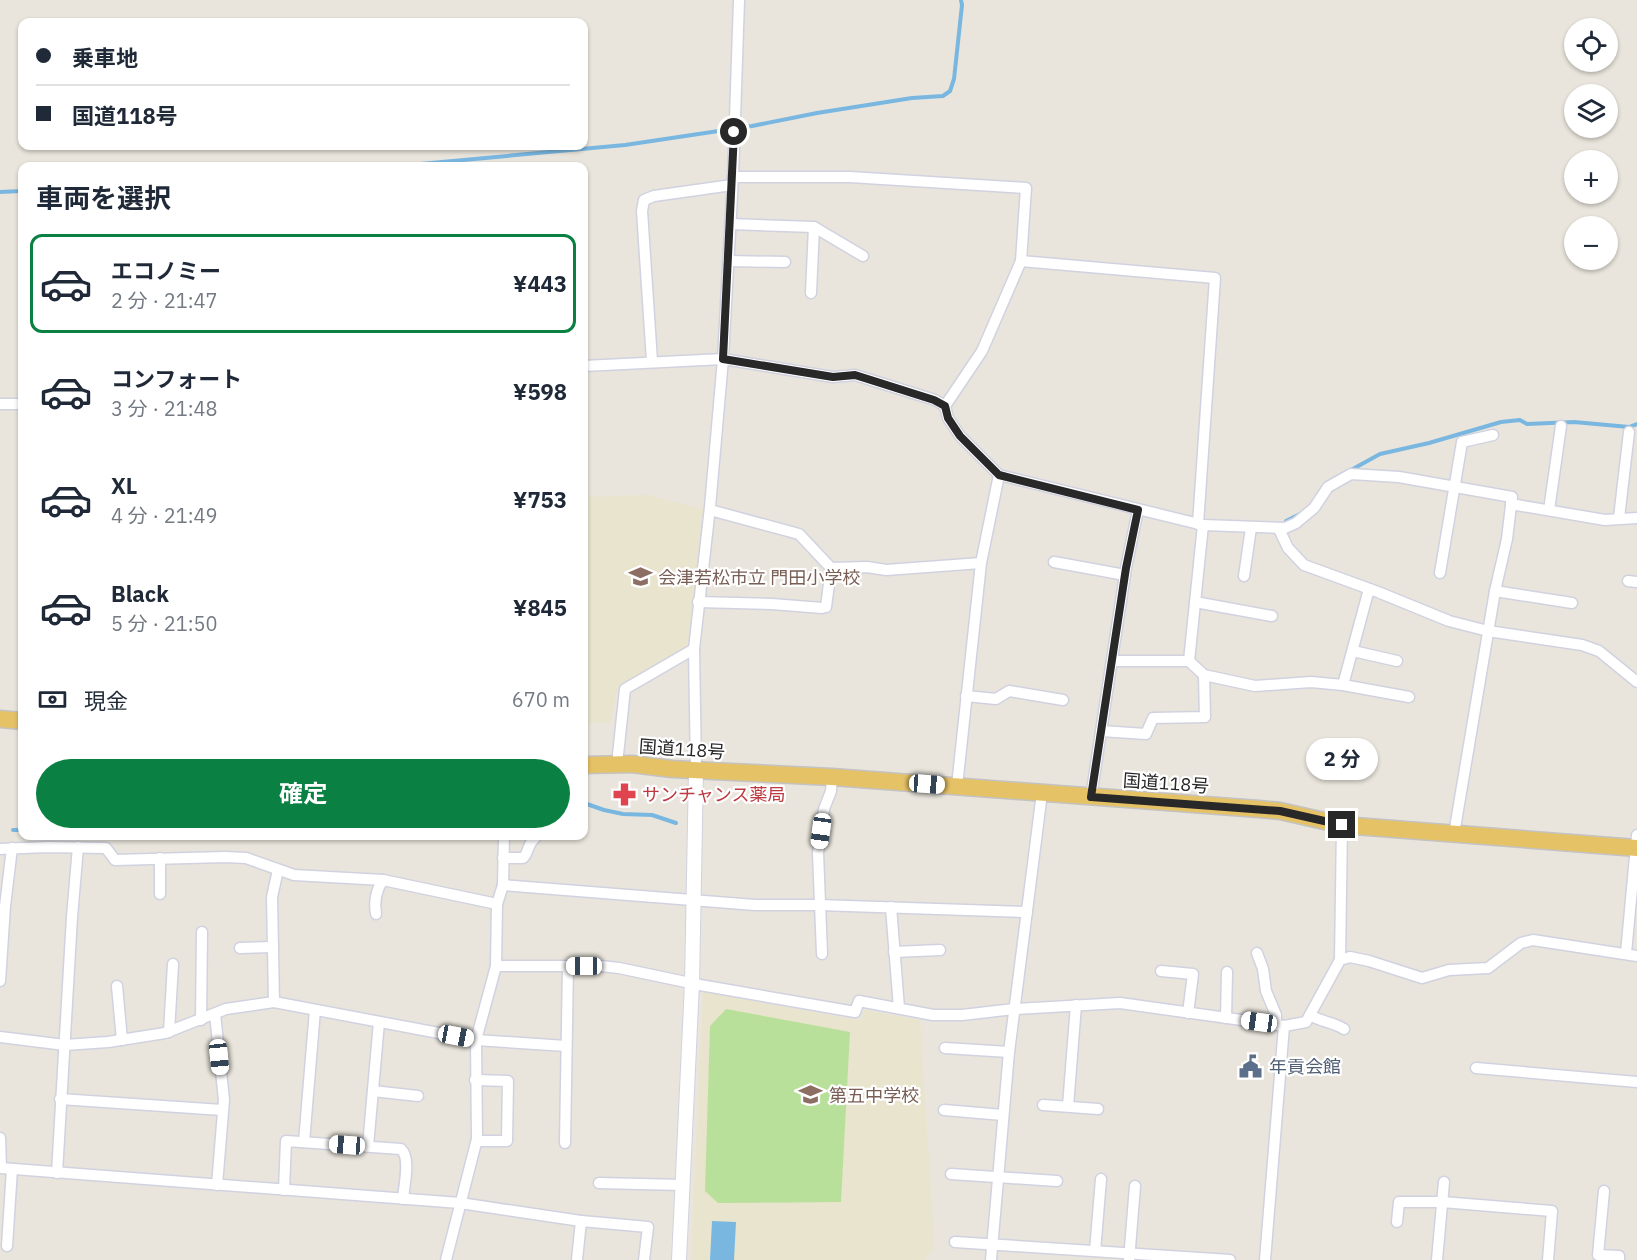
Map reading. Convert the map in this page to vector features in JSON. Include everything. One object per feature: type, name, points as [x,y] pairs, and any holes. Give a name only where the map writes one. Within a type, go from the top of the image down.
[{"type":"highway","points":[[0,719],[18,721]]},
{"type":"highway","name":"国道118号","points":[[588,765],[617,764],[957,786],[1280,811],[1342,825],[1454,834],[1637,843]]},
{"type":"street","points":[[679,1260],[692,983],[696,770],[694,649],[710,510],[723,359],[733,181],[739,0]]},
{"type":"street","points":[[652,361],[642,211],[644,200],[654,196],[733,181],[850,177],[1026,188],[1021,261],[982,351],[945,406]]},
{"type":"street","points":[[730,224],[814,227],[862,256]]},
{"type":"street","points":[[811,293],[814,227]]},
{"type":"street","points":[[728,261],[785,262]]},
{"type":"street","points":[[1021,261],[1215,278],[1195,602],[1189,661]]},
{"type":"street","points":[[588,366],[723,359],[833,377],[855,375],[934,400],[945,406],[948,418],[960,436],[999,475],[1200,524],[1279,530],[1296,523],[1314,508],[1328,487],[1351,474],[1399,477],[1512,496],[1507,539],[1495,591],[1454,834]]},
{"type":"street","points":[[0,404],[18,404]]},
{"type":"street","points":[[1549,510],[1561,426]]},
{"type":"street","points":[[1619,518],[1629,432]]},
{"type":"street","points":[[1440,573],[1462,442],[1493,435]]},
{"type":"street","points":[[957,786],[981,563],[999,475]]},
{"type":"street","points":[[1511,504],[1605,520],[1637,518]]},
{"type":"street","points":[[710,510],[799,534],[831,568],[867,567],[886,570],[981,563]]},
{"type":"street","points":[[1091,797],[1125,575],[1138,510]]},
{"type":"street","points":[[1244,576],[1251,528]]},
{"type":"street","points":[[1279,530],[1288,548],[1304,565],[1449,621],[1488,631],[1582,645],[1599,651],[1637,682]]},
{"type":"street","points":[[1054,562],[1125,575]]},
{"type":"street","points":[[698,602],[826,607],[831,568]]},
{"type":"street","points":[[1343,685],[1369,589]]},
{"type":"street","points":[[1495,591],[1572,603]]},
{"type":"street","points":[[1195,602],[1272,616]]},
{"type":"street","points":[[617,764],[625,689],[694,649]]},
{"type":"street","points":[[1353,651],[1397,661]]},
{"type":"street","points":[[1112,661],[1189,661],[1204,675],[1256,686],[1311,682],[1343,685],[1409,697]]},
{"type":"street","points":[[1101,731],[1146,734],[1153,718],[1205,717],[1204,675]]},
{"type":"street","points":[[966,696],[996,699],[1009,691],[1063,700]]},
{"type":"street","points":[[822,954],[818,854],[824,809],[831,791],[832,777]]},
{"type":"street","points":[[991,1260],[1009,1052],[1042,793]]},
{"type":"street","points":[[496,966],[619,968],[855,1012],[859,1001],[933,1015],[980,1014],[1014,1009],[1120,1003],[1280,1025],[1306,1022],[1340,960],[1342,825]]},
{"type":"street","points":[[446,1260],[477,1141],[476,1040],[496,966],[497,904],[503,885],[504,840]]},
{"type":"street","points":[[503,858],[523,858],[532,840]]},
{"type":"street","points":[[1340,960],[1350,957],[1369,961],[1422,978],[1449,970],[1488,968],[1521,943],[1533,940],[1631,954],[1637,843]]},
{"type":"street","points":[[57,1173],[78,847]]},
{"type":"street","points":[[0,981],[6,849],[106,848],[115,860],[225,856],[246,858],[294,875],[383,880],[497,904]]},
{"type":"street","points":[[160,858],[160,894]]},
{"type":"street","points":[[274,1002],[272,897],[278,870]]},
{"type":"street","points":[[376,914],[378,887],[383,880]]},
{"type":"street","points":[[503,885],[754,905],[1027,912]]},
{"type":"street","points":[[891,907],[899,1008]]},
{"type":"street","points":[[201,1020],[202,932]]},
{"type":"street","points":[[240,948],[273,947]]},
{"type":"street","points":[[894,952],[940,950]]},
{"type":"street","points":[[1257,953],[1263,969],[1266,991],[1280,1025],[1265,1260]]},
{"type":"street","points":[[169,1032],[173,964]]},
{"type":"street","points":[[565,1143],[568,966]]},
{"type":"street","points":[[1161,970],[1192,974],[1188,1013]]},
{"type":"street","points":[[1226,1018],[1227,972]]},
{"type":"street","points":[[117,986],[122,1040]]},
{"type":"street","points":[[0,1037],[65,1045],[122,1040],[169,1032],[214,1014],[246,1005],[274,1002],[476,1040],[566,1046]]},
{"type":"street","points":[[1068,1106],[1076,1005]]},
{"type":"street","points":[[304,1142],[315,1010]]},
{"type":"street","points":[[214,1014],[224,1100],[217,1185]]},
{"type":"street","points":[[1310,1015],[1335,1023],[1344,1029]]},
{"type":"street","points":[[368,1146],[379,1022]]},
{"type":"street","points":[[945,1047],[1009,1052]]},
{"type":"street","points":[[1476,1068],[1637,1082]]},
{"type":"street","points":[[476,1080],[508,1081],[507,1141],[477,1141]]},
{"type":"street","points":[[373,1091],[418,1096]]},
{"type":"street","points":[[60,1099],[222,1110]]},
{"type":"street","points":[[1043,1105],[1098,1109]]},
{"type":"street","points":[[944,1110],[1003,1115]]},
{"type":"street","points":[[0,1138],[1,1168],[460,1203],[581,1221],[648,1227],[644,1260]]},
{"type":"street","points":[[284,1190],[286,1141],[368,1146],[404,1151],[406,1158],[404,1199]]},
{"type":"street","points":[[7,1246],[12,1169]]},
{"type":"street","points":[[951,1174],[1057,1181]]},
{"type":"street","points":[[1092,1254],[1101,1179]]},
{"type":"street","points":[[1437,1260],[1444,1182]]},
{"type":"street","points":[[599,1183],[682,1185]]},
{"type":"street","points":[[1129,1257],[1135,1186]]},
{"type":"street","points":[[1604,1191],[1598,1256],[1619,1256],[1619,1260]]},
{"type":"street","points":[[1397,1222],[1399,1202],[1442,1202],[1552,1211],[1548,1260]]},
{"type":"street","points":[[577,1260],[581,1221]]},
{"type":"street","points":[[956,1242],[1129,1257],[1230,1260]]},
{"type":"shaded area","name":"会津若松市立 門田小学校","points":[[648,495],[704,510],[688,648],[618,687],[610,722],[589,723],[588,738],[588,497]]},
{"type":"shaded area","name":"第五中学校","points":[[703,991],[861,1021],[864,1010],[920,1020],[934,1239],[933,1249],[925,1260],[691,1260]]},
{"type":"green space","points":[[726,1009],[850,1032],[841,1202],[718,1203],[705,1191],[710,1026]]},
{"type":"water","points":[[712,1221],[736,1222],[734,1260],[710,1260]]},
{"type":"waterway","points":[[588,148],[752,126],[912,98],[943,96],[950,91],[954,79],[961,0]]},
{"type":"waterway","points":[[442,162],[571,150]]},
{"type":"waterway","points":[[0,192],[18,191]]},
{"type":"waterway","points":[[1351,470],[1380,454],[1429,443],[1501,422],[1520,420],[1527,424],[1574,422],[1629,427],[1637,424]]},
{"type":"waterway","points":[[1286,521],[1302,513]]},
{"type":"waterway","points":[[588,804],[623,814],[652,815],[676,823]]},
{"type":"waterway","points":[[13,830],[18,830]]},
{"type":"place","name":"会津若松市立 門田小学校","points":[[640,577]]},
{"type":"place","name":"サンチャンス薬局","points":[[624,794]]},
{"type":"place","name":"年貢会館","points":[[1251,1066]]},
{"type":"place","name":"第五中学校","points":[[811,1095]]},
{"type":"route","points":[[734,132],[723,359],[833,377],[855,375],[934,400],[945,406],[948,418],[960,436],[999,475],[1138,510],[1126,568],[1091,797],[1280,811],[1342,825]]}]
